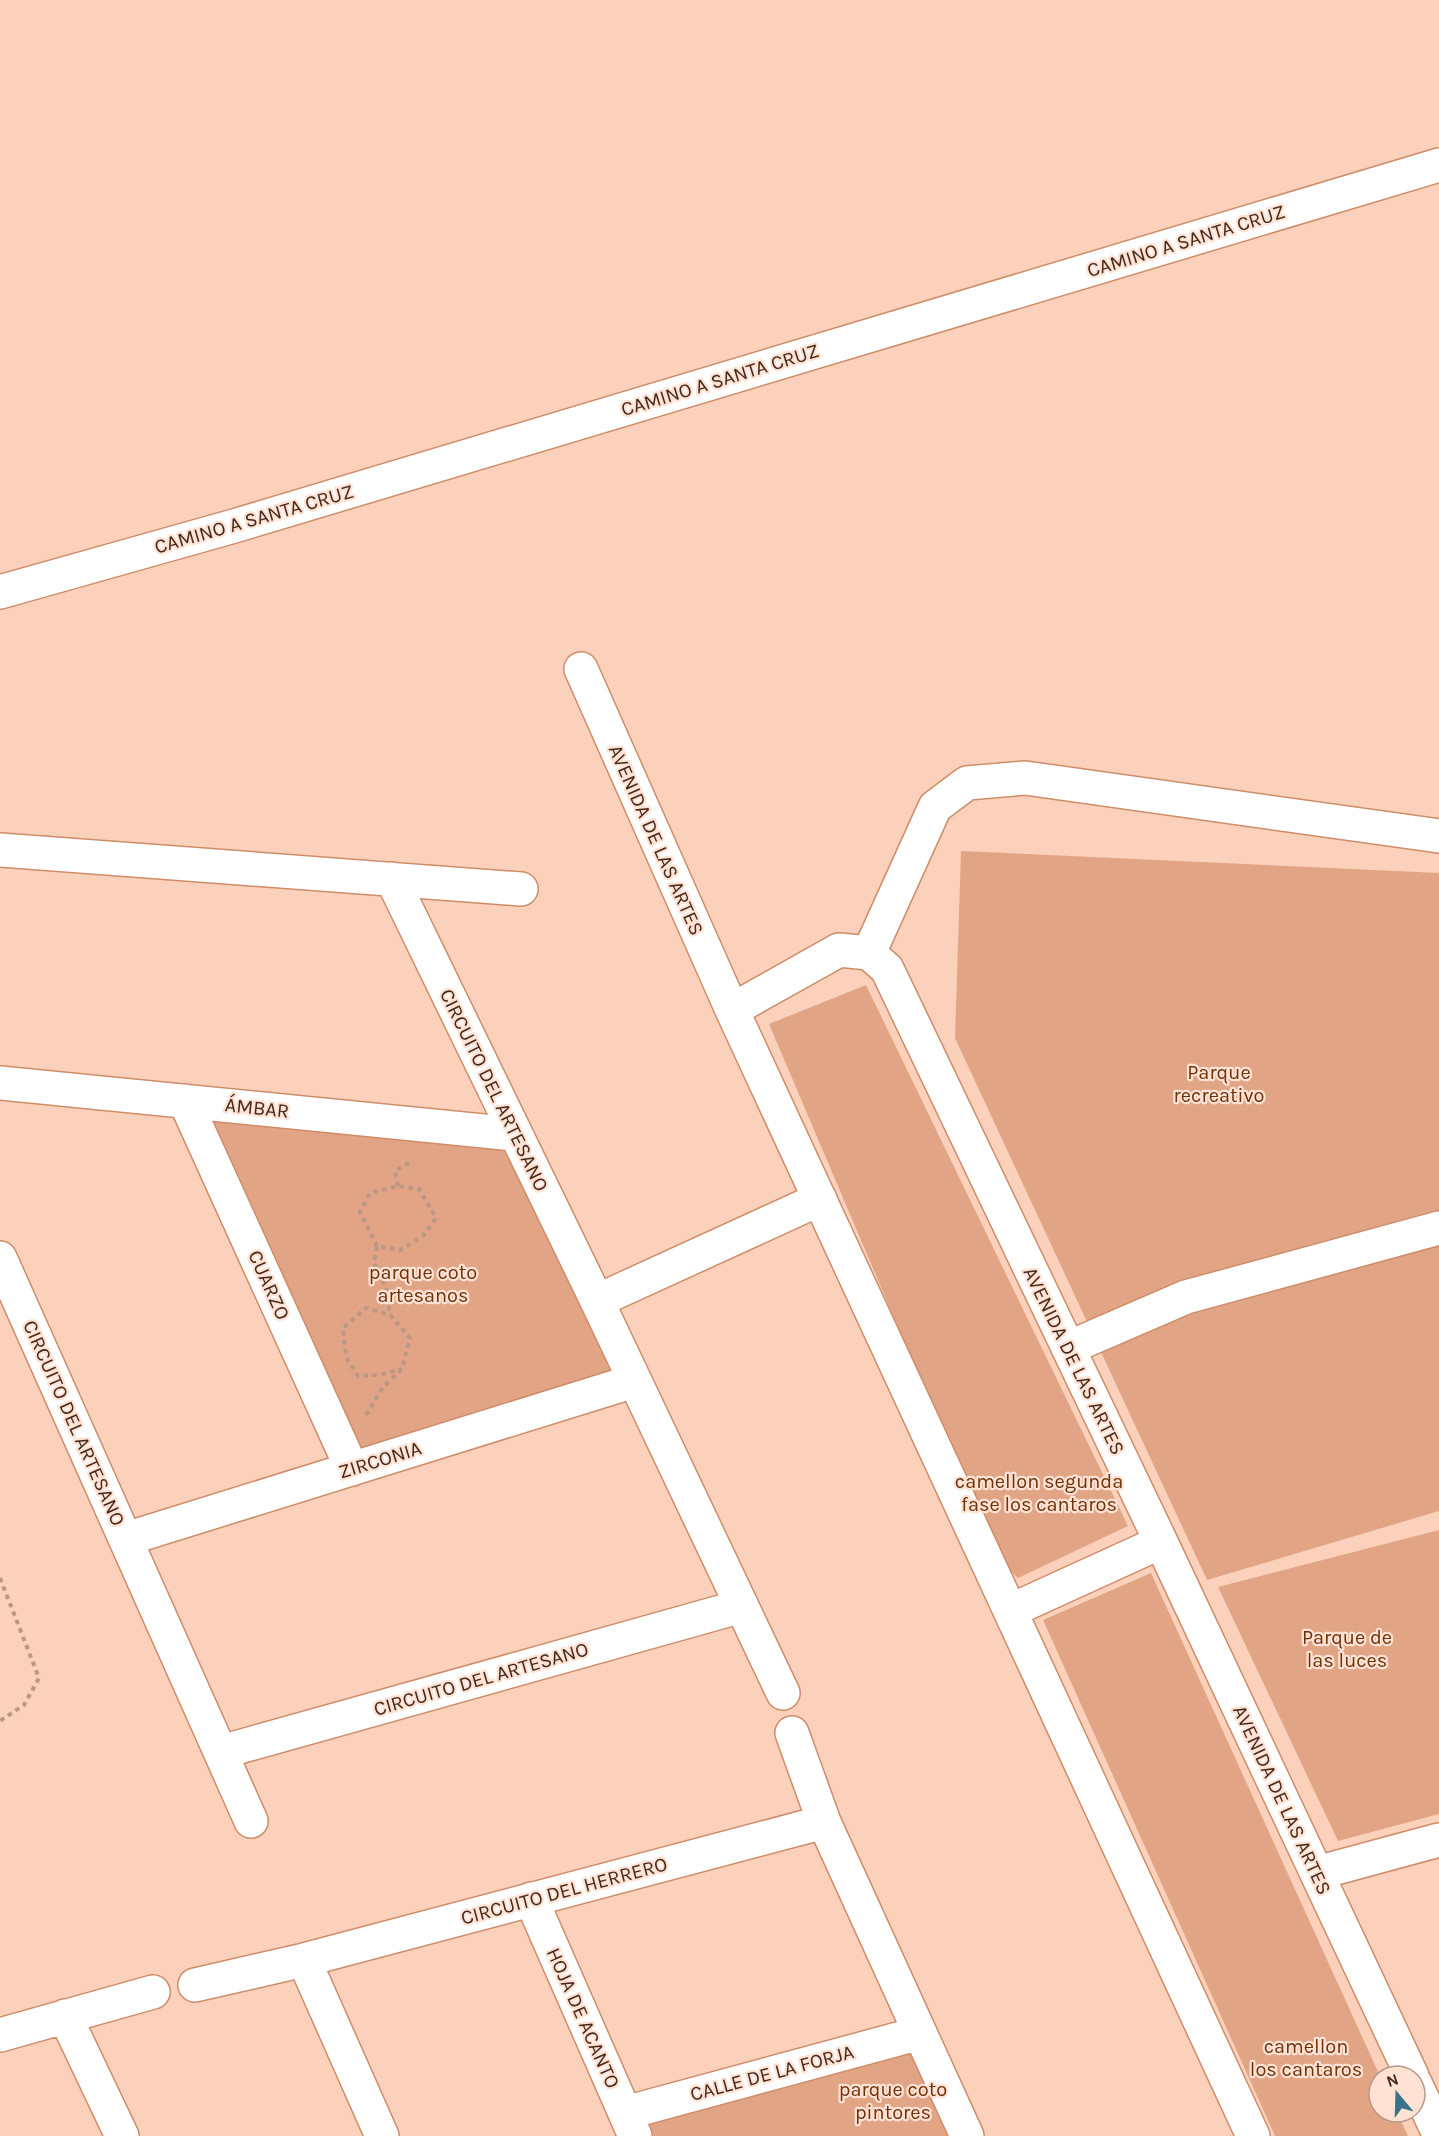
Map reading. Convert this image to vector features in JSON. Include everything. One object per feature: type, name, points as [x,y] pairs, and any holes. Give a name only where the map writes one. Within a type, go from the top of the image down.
[{"type":"street","name":"CAMINO A SANTA CRUZ","points":[[0,592],[234,526],[1439,165]]},
{"type":"street","name":"AVENIDA DE LAS ARTES","points":[[581,669],[732,1010],[1253,2136]]},
{"type":"street","points":[[732,1010],[839,950],[869,953],[935,807],[967,783],[1025,778],[1439,836]]},
{"type":"street","points":[[0,850],[521,889]]},
{"type":"street","name":"CIRCUITO DEL ARTESANO","points":[[392,879],[597,1301],[783,1692]]},
{"type":"street","name":"AVENIDA DE LAS ARTES","points":[[869,953],[887,969],[1161,1542],[1406,2064]]},
{"type":"street","name":"ÁMBAR","points":[[0,1083],[514,1134]]},
{"type":"street","name":"CUARZO","points":[[185,1101],[352,1468]]},
{"type":"street","points":[[597,1301],[820,1199]]},
{"type":"street","points":[[1068,1348],[1186,1297],[1439,1228]]},
{"type":"street","name":"CIRCUITO DEL ARTESANO","points":[[0,1258],[251,1821]]},
{"type":"street","name":"ZIRCONIA","points":[[126,1539],[634,1382]]},
{"type":"street","points":[[1010,1611],[1161,1542]]},
{"type":"street","name":"CIRCUITO DEL ARTESANO","points":[[220,1752],[742,1606]]},
{"type":"street","points":[[792,1733],[824,1822],[967,2136]]},
{"type":"street","name":"CIRCUITO DEL HERRERO","points":[[195,1984],[304,1959],[824,1822]]},
{"type":"street","points":[[1317,1873],[1439,1840]]},
{"type":"street","name":"HOJA DE ACANTO","points":[[531,1899],[630,2125]]},
{"type":"street","points":[[304,1959],[382,2136]]},
{"type":"street","points":[[0,2035],[153,1992]]},
{"type":"street","points":[[65,2016],[122,2136]]},
{"type":"street","name":"CALLE DE LA FORJA","points":[[630,2125],[920,2033]]},
{"type":"street","points":[[1427,2108],[1439,2134]]},
{"type":"path","points":[[365,1416],[383,1387],[402,1369],[410,1338],[390,1315],[386,1288],[374,1263],[377,1246],[360,1212],[370,1192],[398,1186],[419,1189],[436,1218],[423,1236],[400,1250],[377,1246]]},
{"type":"path","points":[[390,1315],[366,1308],[343,1328],[346,1357],[358,1376],[379,1375],[402,1369]]},
{"type":"path","points":[[0,1578],[39,1678],[24,1705],[0,1721]]},
{"type":"green space","name":"Parque recreativo","points":[[961,851],[1439,873],[1439,1511],[1207,1580],[955,1038]]},
{"type":"green space","name":"camellon segunda fase los cantaros","points":[[866,985],[1128,1526],[1018,1578],[997,1560],[769,1024]]},
{"type":"green space","name":"parque coto artesanos","points":[[190,1107],[510,1140],[622,1377],[357,1461]]},
{"type":"green space","name":"Parque de las luces","points":[[1439,1530],[1439,1814],[1338,1841],[1218,1587]]},
{"type":"green space","name":"camellon los cantaros","points":[[1151,1573],[1375,2064],[1367,2064],[1367,2124],[1402,2124],[1408,2136],[1275,2136],[1043,1620]]},
{"type":"green space","name":"parque coto pintores","points":[[917,2038],[963,2136],[637,2136],[626,2114]]}]
